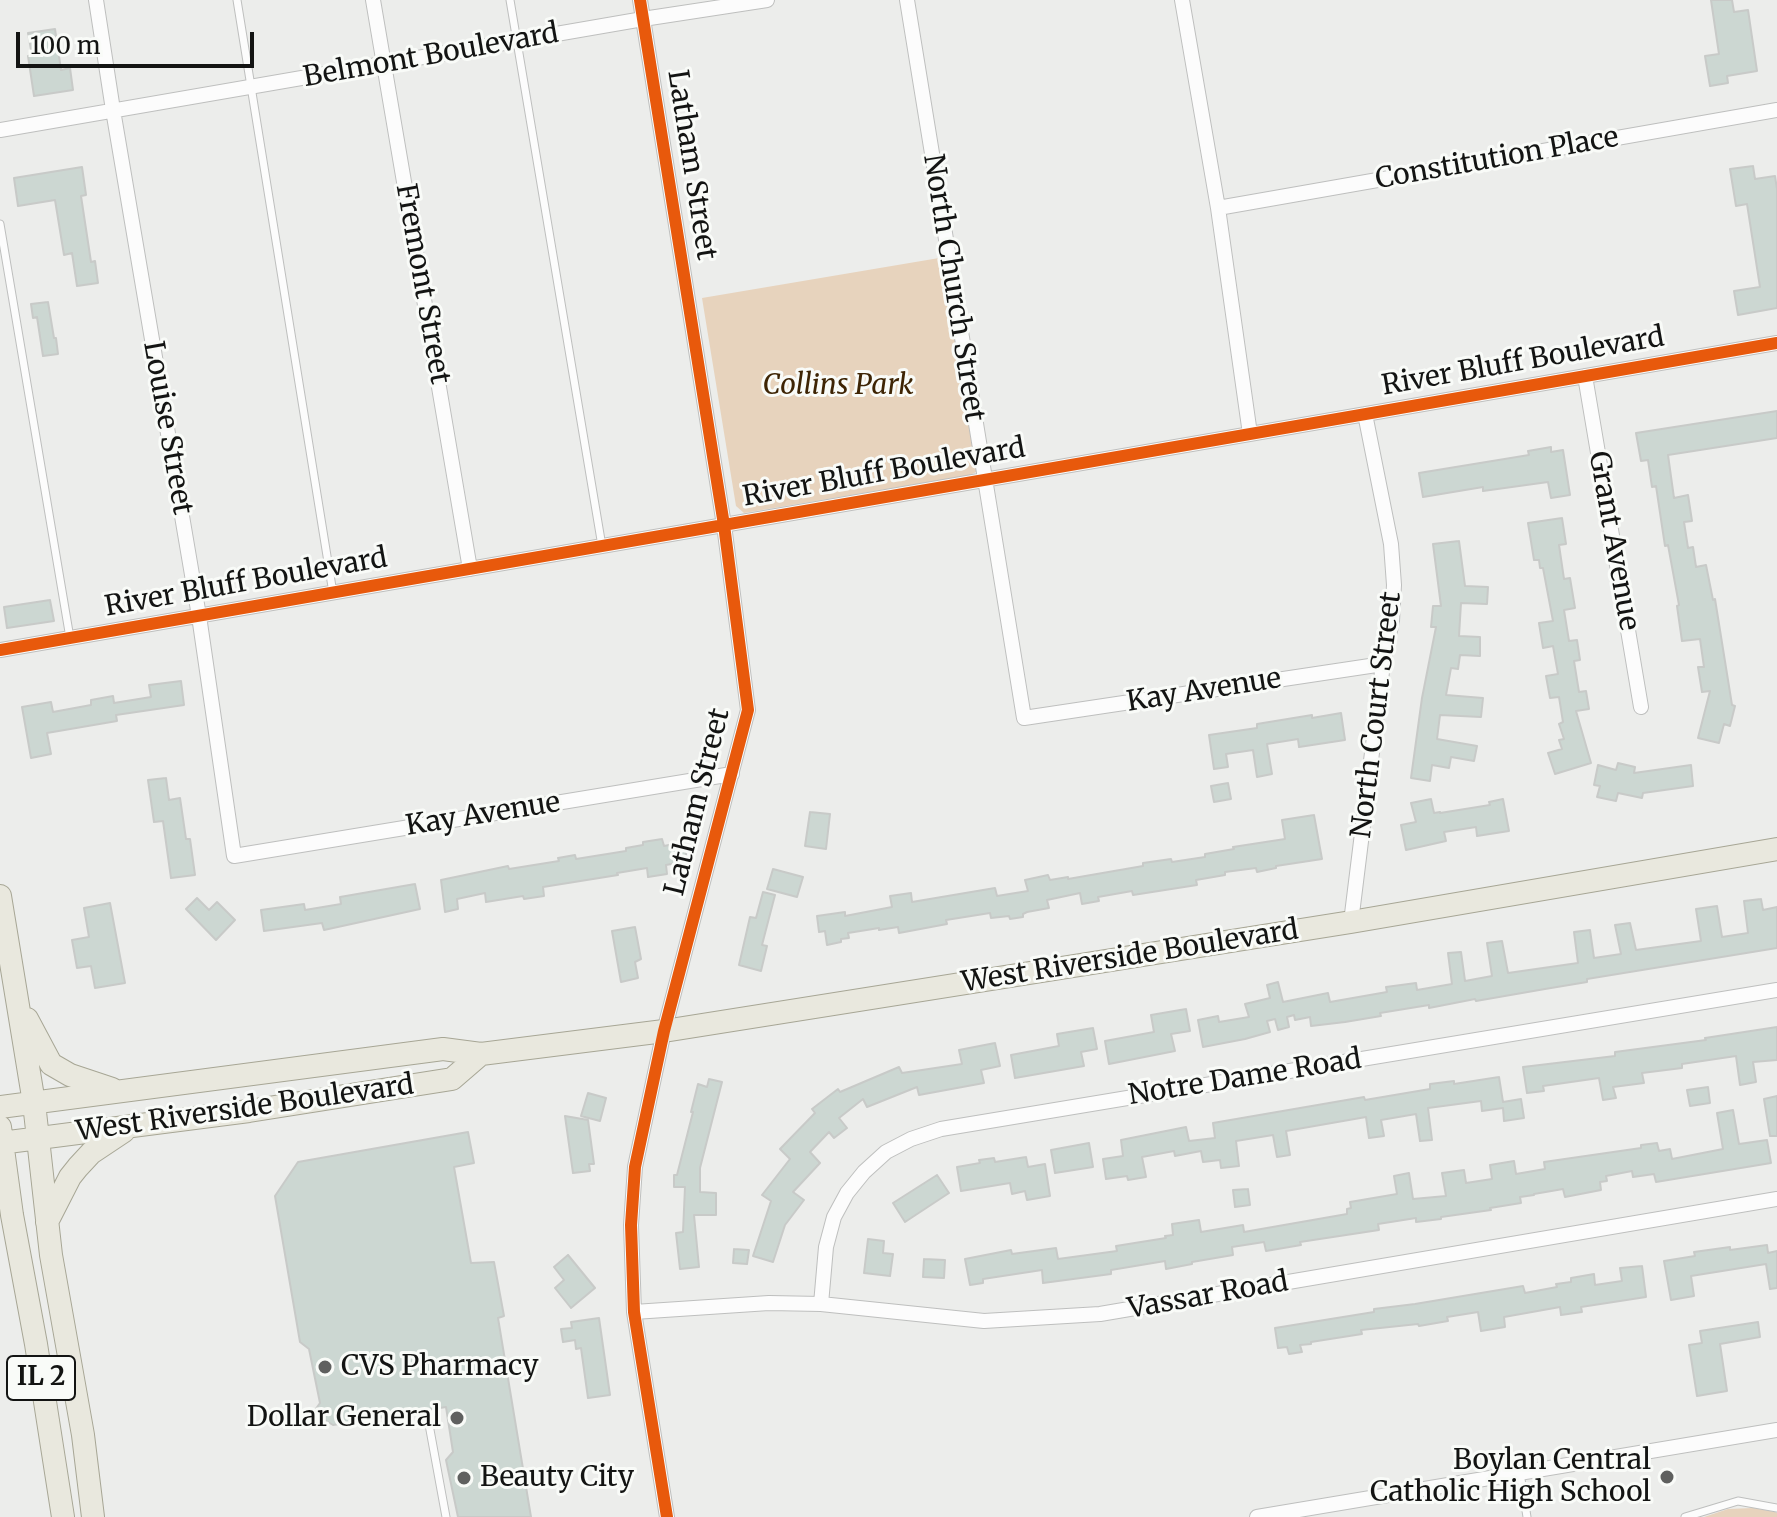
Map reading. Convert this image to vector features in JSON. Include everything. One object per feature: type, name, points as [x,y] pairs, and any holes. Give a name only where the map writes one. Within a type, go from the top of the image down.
[{"type":"main road","name":"West Riverside Boulevard","points":[[0,1107],[443,1049],[481,1054],[664,1031],[1351,922],[1777,849]]},
{"type":"main road","name":"IL 2","points":[[0,896],[19,1002],[39,1139],[47,1223],[83,1435],[93,1517]]},
{"type":"main road","points":[[19,1002],[51,1064],[70,1075],[121,1091]]},
{"type":"main road","name":"West Riverside Boulevard","points":[[1,1137],[39,1139],[249,1111],[452,1079],[481,1054]]},
{"type":"main road","points":[[47,1223],[78,1167],[104,1144],[131,1127]]},
{"type":"main road","name":"IL 2","points":[[1,1137],[6,1208],[36,1344],[63,1517]]},
{"type":"street","name":"Louise Street","points":[[96,0],[199,616],[234,856]]},
{"type":"street","name":"Fremont Street","points":[[373,0],[470,569]]},
{"type":"street","name":"Latham Street","points":[[640,0],[724,525],[748,710],[664,1031],[635,1167],[631,1225],[634,1312],[667,1517]]},
{"type":"street","name":"Belmont Boulevard","points":[[0,130],[767,0]]},
{"type":"street","name":"North Church Street","points":[[907,0],[1024,718]]},
{"type":"street","points":[[1182,0],[1218,208],[1250,434]]},
{"type":"street","name":"Constitution Place","points":[[1218,208],[1777,110]]},
{"type":"street","name":"River Bluff Boulevard","points":[[0,650],[1777,343]]},
{"type":"street","name":"Grant Avenue","points":[[1585,376],[1641,707]]},
{"type":"street","name":"North Court Street","points":[[1351,922],[1383,664],[1392,621],[1394,585],[1391,544],[1365,414]]},
{"type":"street","name":"Kay Avenue","points":[[1024,718],[1383,664]]},
{"type":"street","name":"Kay Avenue","points":[[234,856],[732,774]]},
{"type":"street","name":"Notre Dame Road","points":[[821,1304],[826,1247],[834,1217],[847,1193],[886,1152],[941,1129],[1777,990]]},
{"type":"street","name":"Vassar Road","points":[[634,1312],[769,1303],[821,1304],[984,1321],[1100,1314],[1777,1199]]},
{"type":"street","points":[[1257,1517],[1777,1430]]},
{"type":"lane","points":[[237,0],[333,593]]},
{"type":"lane","points":[[510,0],[602,546]]},
{"type":"lane","points":[[0,224],[70,638]]},
{"type":"lane","points":[[428,1419],[446,1517]]},
{"type":"lane","points":[[1520,1473],[1527,1517]]},
{"type":"lane","points":[[1685,1517],[1738,1501],[1777,1508]]},
{"type":"green space","name":"Collins Park","points":[[945,257],[976,472],[744,513],[736,506],[702,298]]},
{"type":"green space","points":[[1753,1508],[1775,1512],[1777,1517],[1704,1517],[1728,1509]]},
{"type":"building","points":[[1711,0],[1732,0],[1734,12],[1748,10],[1757,71],[1727,76],[1728,83],[1710,86],[1705,56],[1719,54]]},
{"type":"building","points":[[55,29],[61,70],[70,68],[73,90],[34,96],[28,33]]},
{"type":"building","points":[[1753,166],[1755,179],[1775,176],[1777,308],[1738,315],[1734,291],[1760,287],[1747,204],[1736,206],[1730,169]]},
{"type":"building","points":[[82,167],[86,195],[81,196],[91,262],[95,261],[98,283],[77,286],[72,253],[64,255],[55,200],[18,206],[14,178]]},
{"type":"building","points":[[48,302],[58,354],[43,356],[37,317],[33,318],[31,304]]},
{"type":"building","points":[[1777,411],[1777,438],[1668,455],[1674,498],[1688,495],[1692,521],[1684,522],[1688,548],[1693,547],[1696,567],[1706,565],[1715,599],[1732,705],[1735,706],[1730,726],[1724,724],[1719,743],[1698,738],[1710,691],[1702,692],[1698,667],[1704,667],[1700,639],[1682,641],[1679,605],[1668,545],[1665,546],[1656,486],[1652,487],[1648,460],[1641,461],[1636,433]]},
{"type":"building","points":[[1551,447],[1551,452],[1563,450],[1570,495],[1551,498],[1548,482],[1483,491],[1483,487],[1423,497],[1419,473],[1529,455],[1528,451]]},
{"type":"building","points":[[1562,518],[1566,544],[1559,545],[1564,579],[1570,578],[1575,608],[1564,610],[1569,641],[1577,640],[1580,660],[1574,661],[1579,692],[1586,691],[1589,709],[1576,711],[1591,763],[1555,774],[1548,753],[1562,749],[1559,740],[1564,739],[1559,724],[1563,722],[1559,697],[1550,698],[1546,676],[1558,674],[1553,646],[1543,648],[1539,623],[1553,621],[1543,568],[1540,568],[1539,560],[1534,560],[1528,523]]},
{"type":"building","points":[[1459,541],[1465,586],[1488,587],[1487,604],[1461,603],[1459,636],[1480,637],[1480,656],[1460,655],[1458,669],[1451,668],[1446,695],[1483,698],[1481,717],[1440,715],[1437,739],[1477,746],[1474,761],[1451,757],[1449,768],[1432,765],[1430,781],[1411,778],[1436,627],[1431,627],[1433,606],[1441,606],[1433,544]]},
{"type":"building","points":[[50,600],[54,621],[7,628],[4,607]]},
{"type":"building","points":[[181,681],[184,705],[116,715],[117,721],[47,733],[51,754],[31,758],[22,707],[51,702],[53,712],[91,705],[91,700],[113,696],[114,703],[151,697],[149,685]]},
{"type":"building","points":[[1341,713],[1345,740],[1299,747],[1298,739],[1267,744],[1272,774],[1257,777],[1253,750],[1226,754],[1228,767],[1214,769],[1209,735],[1257,728],[1257,724]]},
{"type":"building","points":[[1618,763],[1635,767],[1634,773],[1691,765],[1693,786],[1643,793],[1642,798],[1618,793],[1616,801],[1597,797],[1600,786],[1594,785],[1598,765],[1616,770]]},
{"type":"building","points":[[166,778],[169,800],[180,798],[195,875],[171,878],[163,821],[154,822],[148,780]]},
{"type":"building","points":[[1228,783],[1231,799],[1214,802],[1211,786]]},
{"type":"building","points":[[1431,799],[1434,813],[1440,813],[1490,805],[1489,802],[1503,799],[1509,831],[1477,836],[1476,827],[1444,832],[1446,841],[1406,850],[1401,825],[1416,822],[1411,803]]},
{"type":"building","points":[[810,812],[830,814],[826,849],[805,846]]},
{"type":"building","points":[[1314,815],[1322,859],[1257,872],[1256,868],[1225,872],[1225,875],[1196,880],[1197,885],[1133,895],[1132,891],[1098,897],[1099,901],[1082,904],[1080,893],[1047,900],[1049,908],[1010,919],[1009,916],[991,918],[990,913],[946,920],[947,924],[899,933],[898,927],[879,928],[848,933],[849,938],[827,945],[825,931],[819,932],[817,916],[845,912],[845,916],[892,907],[890,896],[911,893],[912,902],[995,888],[997,896],[1028,891],[1025,880],[1048,875],[1050,880],[1068,879],[1143,866],[1143,863],[1205,857],[1205,854],[1233,847],[1285,839],[1282,820]]},
{"type":"building","points":[[662,839],[664,846],[684,842],[687,861],[666,865],[667,874],[648,877],[647,868],[617,873],[543,887],[544,896],[524,899],[523,896],[486,902],[485,893],[457,899],[458,909],[445,912],[441,880],[508,866],[509,869],[559,861],[558,858],[575,855],[576,859],[626,851],[626,848],[643,845],[643,842]]},
{"type":"building","points":[[773,869],[803,877],[797,897],[767,889]]},
{"type":"building","points":[[415,884],[420,909],[324,930],[322,923],[264,931],[261,910],[304,904],[305,910],[341,904],[340,897]]},
{"type":"building","points":[[763,892],[775,895],[762,945],[767,946],[761,971],[739,965],[750,917],[756,918]]},
{"type":"building","points":[[197,898],[209,910],[217,902],[235,920],[216,940],[186,909]]},
{"type":"building","points":[[1761,899],[1763,910],[1777,907],[1777,948],[1587,979],[1587,982],[1476,1001],[1380,1013],[1381,1016],[1345,1022],[1311,1026],[1310,1017],[1295,1020],[1294,1015],[1287,1017],[1289,1027],[1278,1030],[1275,1019],[1267,1021],[1270,1032],[1203,1047],[1198,1020],[1218,1016],[1219,1022],[1249,1017],[1245,1004],[1270,998],[1267,985],[1278,982],[1283,1002],[1328,993],[1330,1002],[1387,992],[1386,987],[1416,983],[1417,990],[1452,984],[1448,953],[1461,952],[1465,981],[1492,976],[1487,943],[1502,941],[1508,973],[1578,963],[1574,932],[1590,930],[1594,958],[1621,954],[1615,925],[1630,923],[1636,950],[1701,941],[1696,909],[1717,906],[1722,937],[1748,933],[1744,901]]},
{"type":"building","points":[[110,903],[125,983],[95,988],[91,966],[77,968],[72,940],[89,937],[84,908]]},
{"type":"building","points":[[635,927],[641,959],[635,962],[638,978],[621,982],[612,931]]},
{"type":"building","points":[[1186,1009],[1190,1031],[1171,1034],[1175,1051],[1109,1064],[1105,1041],[1154,1032],[1151,1015]]},
{"type":"building","points":[[1777,1027],[1777,1060],[1753,1062],[1756,1082],[1740,1085],[1736,1056],[1642,1073],[1644,1083],[1613,1087],[1616,1098],[1603,1100],[1599,1078],[1543,1086],[1544,1091],[1527,1093],[1523,1067],[1615,1056],[1615,1052]]},
{"type":"building","points":[[1093,1028],[1097,1049],[1081,1052],[1084,1066],[1015,1078],[1011,1055],[1059,1046],[1057,1034]]},
{"type":"building","points":[[995,1043],[1000,1066],[981,1070],[984,1083],[919,1095],[917,1087],[867,1107],[863,1099],[839,1118],[847,1128],[834,1138],[829,1132],[810,1152],[820,1163],[793,1192],[804,1200],[785,1225],[773,1262],[753,1256],[771,1201],[762,1195],[790,1159],[780,1149],[815,1113],[812,1109],[838,1089],[840,1092],[899,1067],[902,1073],[962,1064],[959,1050]]},
{"type":"building","points":[[1499,1077],[1503,1102],[1521,1099],[1524,1118],[1504,1121],[1503,1108],[1482,1111],[1481,1101],[1428,1108],[1432,1140],[1420,1141],[1416,1114],[1381,1120],[1384,1136],[1369,1138],[1366,1117],[1286,1131],[1290,1155],[1277,1157],[1273,1135],[1236,1141],[1239,1166],[1221,1168],[1220,1160],[1203,1162],[1201,1151],[1175,1156],[1174,1151],[1142,1157],[1146,1177],[1106,1179],[1103,1159],[1123,1156],[1121,1140],[1186,1127],[1189,1141],[1215,1138],[1213,1123],[1430,1089],[1430,1084],[1454,1081],[1454,1084]]},
{"type":"building","points":[[709,1079],[722,1082],[700,1168],[700,1192],[716,1193],[716,1215],[694,1215],[699,1267],[680,1269],[676,1233],[683,1232],[685,1187],[674,1187],[674,1175],[677,1175],[698,1084],[707,1087]]},
{"type":"building","points":[[1708,1087],[1710,1103],[1690,1106],[1687,1090]]},
{"type":"building","points":[[588,1093],[606,1098],[600,1121],[581,1116]]},
{"type":"building","points":[[1777,1096],[1777,1136],[1770,1136],[1764,1099]]},
{"type":"building","points":[[1733,1110],[1739,1144],[1767,1140],[1771,1163],[1656,1182],[1654,1174],[1633,1177],[1632,1171],[1606,1176],[1607,1181],[1600,1182],[1601,1190],[1565,1197],[1563,1189],[1534,1194],[1520,1197],[1521,1203],[1491,1210],[1441,1219],[1416,1222],[1416,1218],[1378,1224],[1379,1230],[1300,1242],[1301,1245],[1266,1251],[1264,1242],[1232,1247],[1233,1255],[1166,1269],[1165,1261],[1111,1270],[1111,1274],[1043,1283],[1042,1270],[983,1279],[983,1283],[970,1285],[965,1259],[1011,1250],[1012,1254],[1056,1248],[1058,1259],[1117,1251],[1116,1246],[1173,1235],[1172,1224],[1199,1220],[1201,1232],[1243,1225],[1244,1232],[1347,1214],[1347,1209],[1351,1208],[1350,1202],[1397,1194],[1394,1176],[1409,1173],[1413,1199],[1446,1196],[1442,1173],[1464,1170],[1466,1183],[1492,1179],[1490,1165],[1514,1161],[1516,1174],[1545,1169],[1544,1162],[1657,1143],[1659,1151],[1670,1149],[1672,1159],[1723,1149],[1717,1113]]},
{"type":"building","points":[[565,1116],[588,1120],[594,1164],[589,1164],[590,1171],[573,1173]]},
{"type":"building","points":[[468,1132],[474,1163],[454,1167],[471,1263],[494,1262],[504,1316],[498,1318],[531,1517],[458,1517],[446,1460],[453,1452],[446,1407],[333,1425],[316,1415],[315,1410],[320,1403],[309,1349],[300,1342],[275,1196],[298,1162]]},
{"type":"building","points":[[1089,1143],[1093,1167],[1055,1173],[1051,1150]]},
{"type":"building","points":[[1026,1157],[1028,1167],[1045,1164],[1050,1196],[1027,1200],[1025,1191],[1012,1194],[1010,1183],[961,1191],[957,1167],[980,1163],[979,1160],[994,1158],[995,1162]]},
{"type":"building","points":[[937,1175],[949,1193],[905,1222],[893,1203]]},
{"type":"building","points":[[1248,1189],[1250,1205],[1235,1207],[1233,1190]]},
{"type":"building","points":[[868,1239],[884,1241],[883,1253],[893,1254],[890,1276],[864,1273]]},
{"type":"building","points":[[1767,1245],[1768,1253],[1777,1251],[1777,1288],[1770,1289],[1766,1264],[1691,1276],[1694,1296],[1671,1300],[1664,1261],[1695,1256],[1694,1252]]},
{"type":"building","points":[[734,1249],[749,1250],[747,1264],[733,1263]]},
{"type":"building","points":[[568,1255],[595,1288],[571,1308],[555,1288],[564,1280],[554,1267]]},
{"type":"building","points":[[924,1259],[945,1260],[944,1278],[923,1277]]},
{"type":"building","points":[[1642,1266],[1646,1297],[1581,1307],[1582,1312],[1561,1315],[1560,1307],[1504,1317],[1505,1327],[1481,1331],[1478,1312],[1419,1326],[1361,1330],[1362,1334],[1300,1345],[1302,1352],[1289,1354],[1287,1347],[1278,1348],[1275,1328],[1523,1286],[1525,1293],[1557,1287],[1556,1284],[1571,1282],[1571,1278],[1594,1274],[1595,1285],[1622,1281],[1620,1268]]},
{"type":"building","points":[[599,1318],[610,1395],[588,1398],[581,1348],[576,1349],[575,1340],[563,1342],[561,1329],[572,1328],[571,1322]]},
{"type":"building","points":[[1758,1322],[1760,1337],[1720,1344],[1727,1391],[1697,1396],[1689,1345],[1702,1343],[1700,1331]]},
{"type":"cycle path","points":[[640,0],[724,525],[748,710],[664,1031],[635,1167],[631,1225],[634,1312],[667,1517]]},
{"type":"cycle path","points":[[0,650],[1777,343]]},
{"type":"place","name":"CVS Pharmacy","points":[[325,1367]]},
{"type":"place","name":"Dollar General","points":[[457,1418]]},
{"type":"place","name":"Boylan Central Catholic High School","points":[[1667,1477]]},
{"type":"place","name":"Beauty City","points":[[464,1478]]}]
